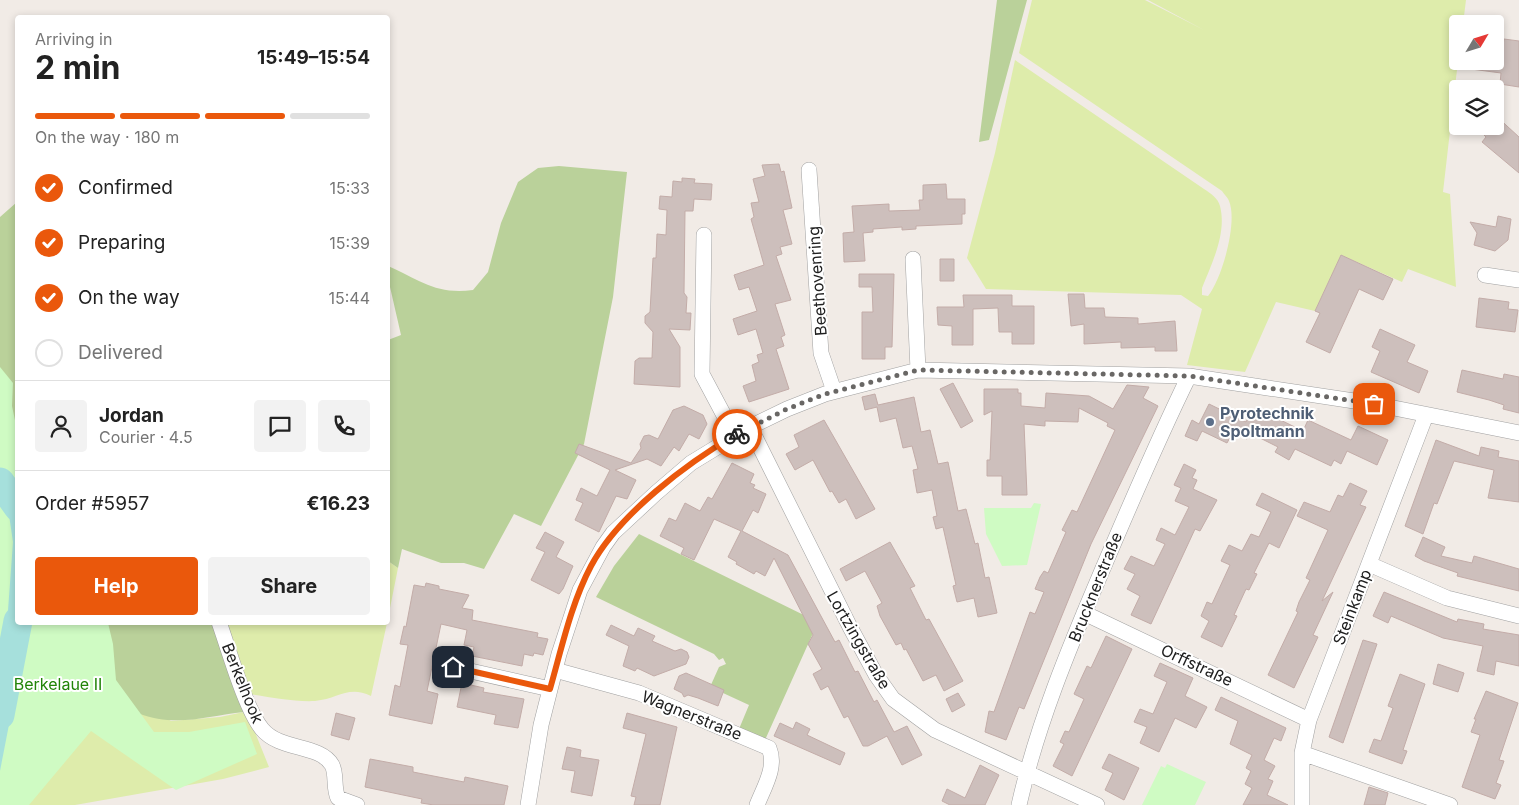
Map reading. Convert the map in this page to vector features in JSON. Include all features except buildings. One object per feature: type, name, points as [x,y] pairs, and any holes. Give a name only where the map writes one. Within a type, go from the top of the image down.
[{"type":"street","name":"Beethovenring","points":[[809,170],[821,353],[834,391]]},
{"type":"street","points":[[704,235],[702,374],[735,436]]},
{"type":"street","points":[[912,258],[918,370]]},
{"type":"street","points":[[1485,275],[1519,280]]},
{"type":"street","points":[[528,805],[541,725],[555,670],[580,590],[592,565],[614,533],[691,463],[750,427],[787,409],[834,391],[918,370],[1189,376],[1374,404],[1519,433]]},
{"type":"street","name":"Brucknerstraße","points":[[1019,805],[1035,744],[1084,613],[1129,507],[1189,376]]},
{"type":"street","name":"Steinkamp","points":[[1302,805],[1302,753],[1309,720],[1426,415]]},
{"type":"street","name":"Lortzingstraße","points":[[750,427],[846,620],[876,675],[894,699],[911,714],[935,730],[1026,774],[1097,805]]},
{"type":"street","points":[[1369,564],[1447,598],[1519,616]]},
{"type":"street","name":"Orffstraße","points":[[1084,613],[1309,720]]},
{"type":"street","name":"Berkelhook","points":[[220,625],[250,706],[262,729],[278,742],[317,753],[327,759],[333,766],[335,791],[338,798],[356,805]]},
{"type":"street","points":[[453,667],[550,689]]},
{"type":"street","name":"Wagnerstraße","points":[[555,670],[639,693],[769,748],[773,757],[772,766],[757,805]]},
{"type":"street","points":[[1302,753],[1450,805]]},
{"type":"green space","points":[[997,0],[1027,0],[989,140],[979,142]]},
{"type":"green space","points":[[1032,0],[1145,0],[1204,30],[1148,0],[1466,0],[1464,15],[1449,15],[1449,70],[1457,70],[1456,80],[1449,80],[1450,135],[1443,192],[1450,194],[1456,287],[1408,269],[1402,282],[1341,255],[1315,311],[1276,302],[1245,372],[1187,365],[1202,309],[1181,295],[986,289],[967,258],[995,153],[1015,60],[1216,198],[1220,206],[1222,227],[1214,258],[1202,288],[1202,295],[1208,296],[1213,288],[1223,264],[1230,236],[1231,210],[1228,200],[1222,191],[1019,53]]},
{"type":"green space","points":[[559,166],[627,172],[613,297],[584,444],[541,526],[514,514],[484,569],[464,563],[441,563],[402,549],[398,568],[390,562],[390,339],[401,335],[390,287],[390,267],[438,288],[460,291],[473,290],[488,272],[501,223],[518,182],[538,168]]},
{"type":"green space","points":[[15,204],[15,490],[0,467],[0,217]]},
{"type":"green space","name":"Berkelaue II","points":[[0,367],[13,383],[12,406],[15,420],[15,625],[108,625],[113,644],[116,680],[154,732],[189,732],[245,722],[257,754],[176,790],[91,731],[29,805],[0,805]]},
{"type":"green space","points":[[1034,503],[1041,504],[1027,565],[1002,566],[986,534],[984,508],[1031,508]]},
{"type":"green space","points":[[639,534],[818,622],[765,740],[739,729],[749,705],[710,687],[719,667],[726,664],[723,658],[719,660],[714,654],[596,597],[614,566]]},
{"type":"green space","points":[[390,562],[398,568],[390,608]]},
{"type":"green space","points":[[48,625],[217,625],[244,712],[191,720],[165,720],[138,713]]},
{"type":"green space","points":[[227,625],[387,625],[371,696],[363,693],[349,692],[323,700],[307,701],[249,694]]},
{"type":"green space","points":[[43,641],[171,721],[220,717],[244,712],[248,715],[269,767],[223,779],[75,805],[20,805]]},
{"type":"green space","points":[[1167,764],[1206,782],[1195,805],[1142,805],[1161,766],[1165,768]]},
{"type":"water","points":[[15,512],[15,625],[28,625],[27,628],[7,624],[13,542],[9,515]]},
{"type":"water","points":[[6,634],[26,637],[0,771],[0,663]]},
{"type":"waterway","points":[[0,482],[15,503]]},
{"type":"waterway","points":[[0,715],[17,625]]},
{"type":"way so far","points":[[737,434],[787,409],[825,394],[918,370],[1189,376],[1374,404]]},
{"type":"place","name":"Pyrotechnik Spoltmann","points":[[1210,422]]},
{"type":"route","points":[[453,667],[550,689],[568,624],[580,590],[603,547],[614,533],[691,463],[737,434]]}]
